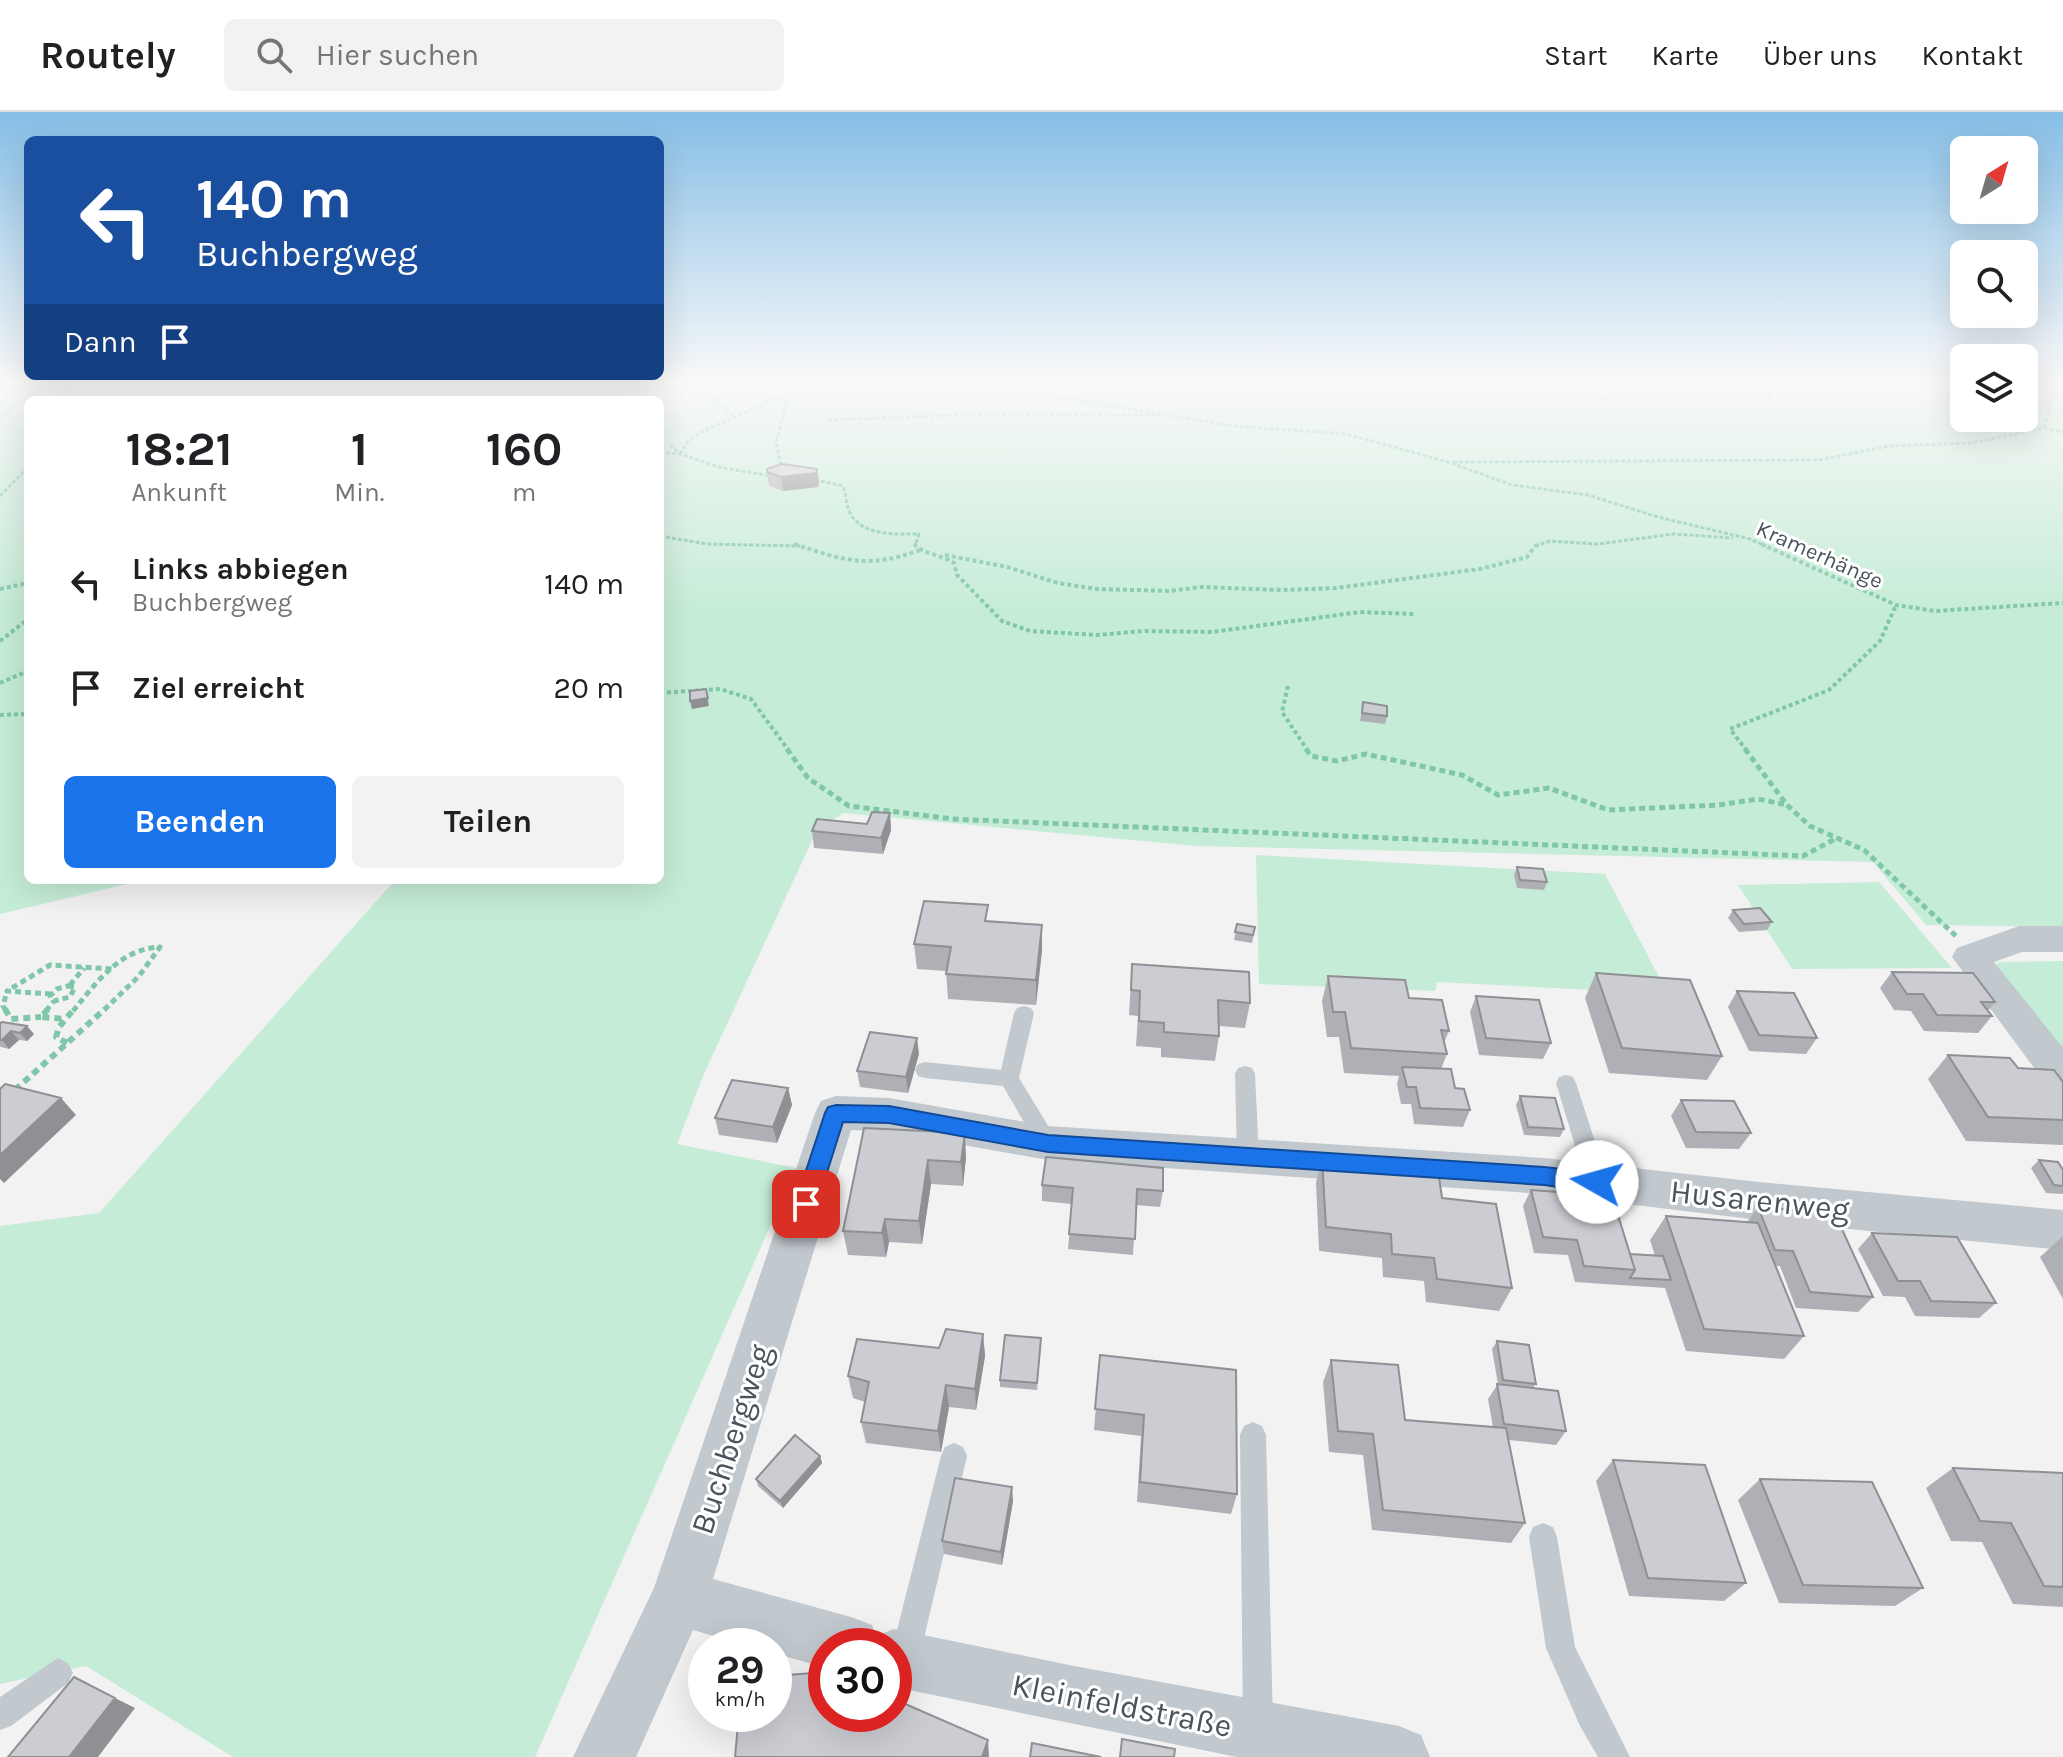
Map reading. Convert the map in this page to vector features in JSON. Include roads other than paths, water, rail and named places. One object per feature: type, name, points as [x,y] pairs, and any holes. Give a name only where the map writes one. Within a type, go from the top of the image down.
[{"type":"street","points":[[2063,939],[2019,939],[1970,957],[2063,1077]]},
{"type":"street","name":"Husarenweg","points":[[836,1113],[889,1115],[1048,1143],[1544,1176],[1759,1201],[2063,1230]]},
{"type":"street","name":"Buchbergweg","points":[[604,1757],[679,1598],[836,1113]]},
{"type":"street","name":"Kleinfeldstraße","points":[[679,1598],[808,1634]]},
{"type":"street","name":"Kleinfeldstraße","points":[[912,1661],[1399,1757]]},
{"type":"lane","points":[[1024,1013],[1009,1079],[1048,1143]]},
{"type":"lane","points":[[925,1070],[1009,1079]]},
{"type":"lane","points":[[1245,1074],[1248,1157]]},
{"type":"lane","points":[[1566,1083],[1597,1182]]},
{"type":"lane","points":[[1253,1435],[1259,1731]]},
{"type":"lane","points":[[893,1628],[954,1456]]},
{"type":"lane","points":[[1543,1537],[1561,1648],[1591,1715],[1615,1757]]},
{"type":"lane","points":[[0,1715],[58,1673]]}]
